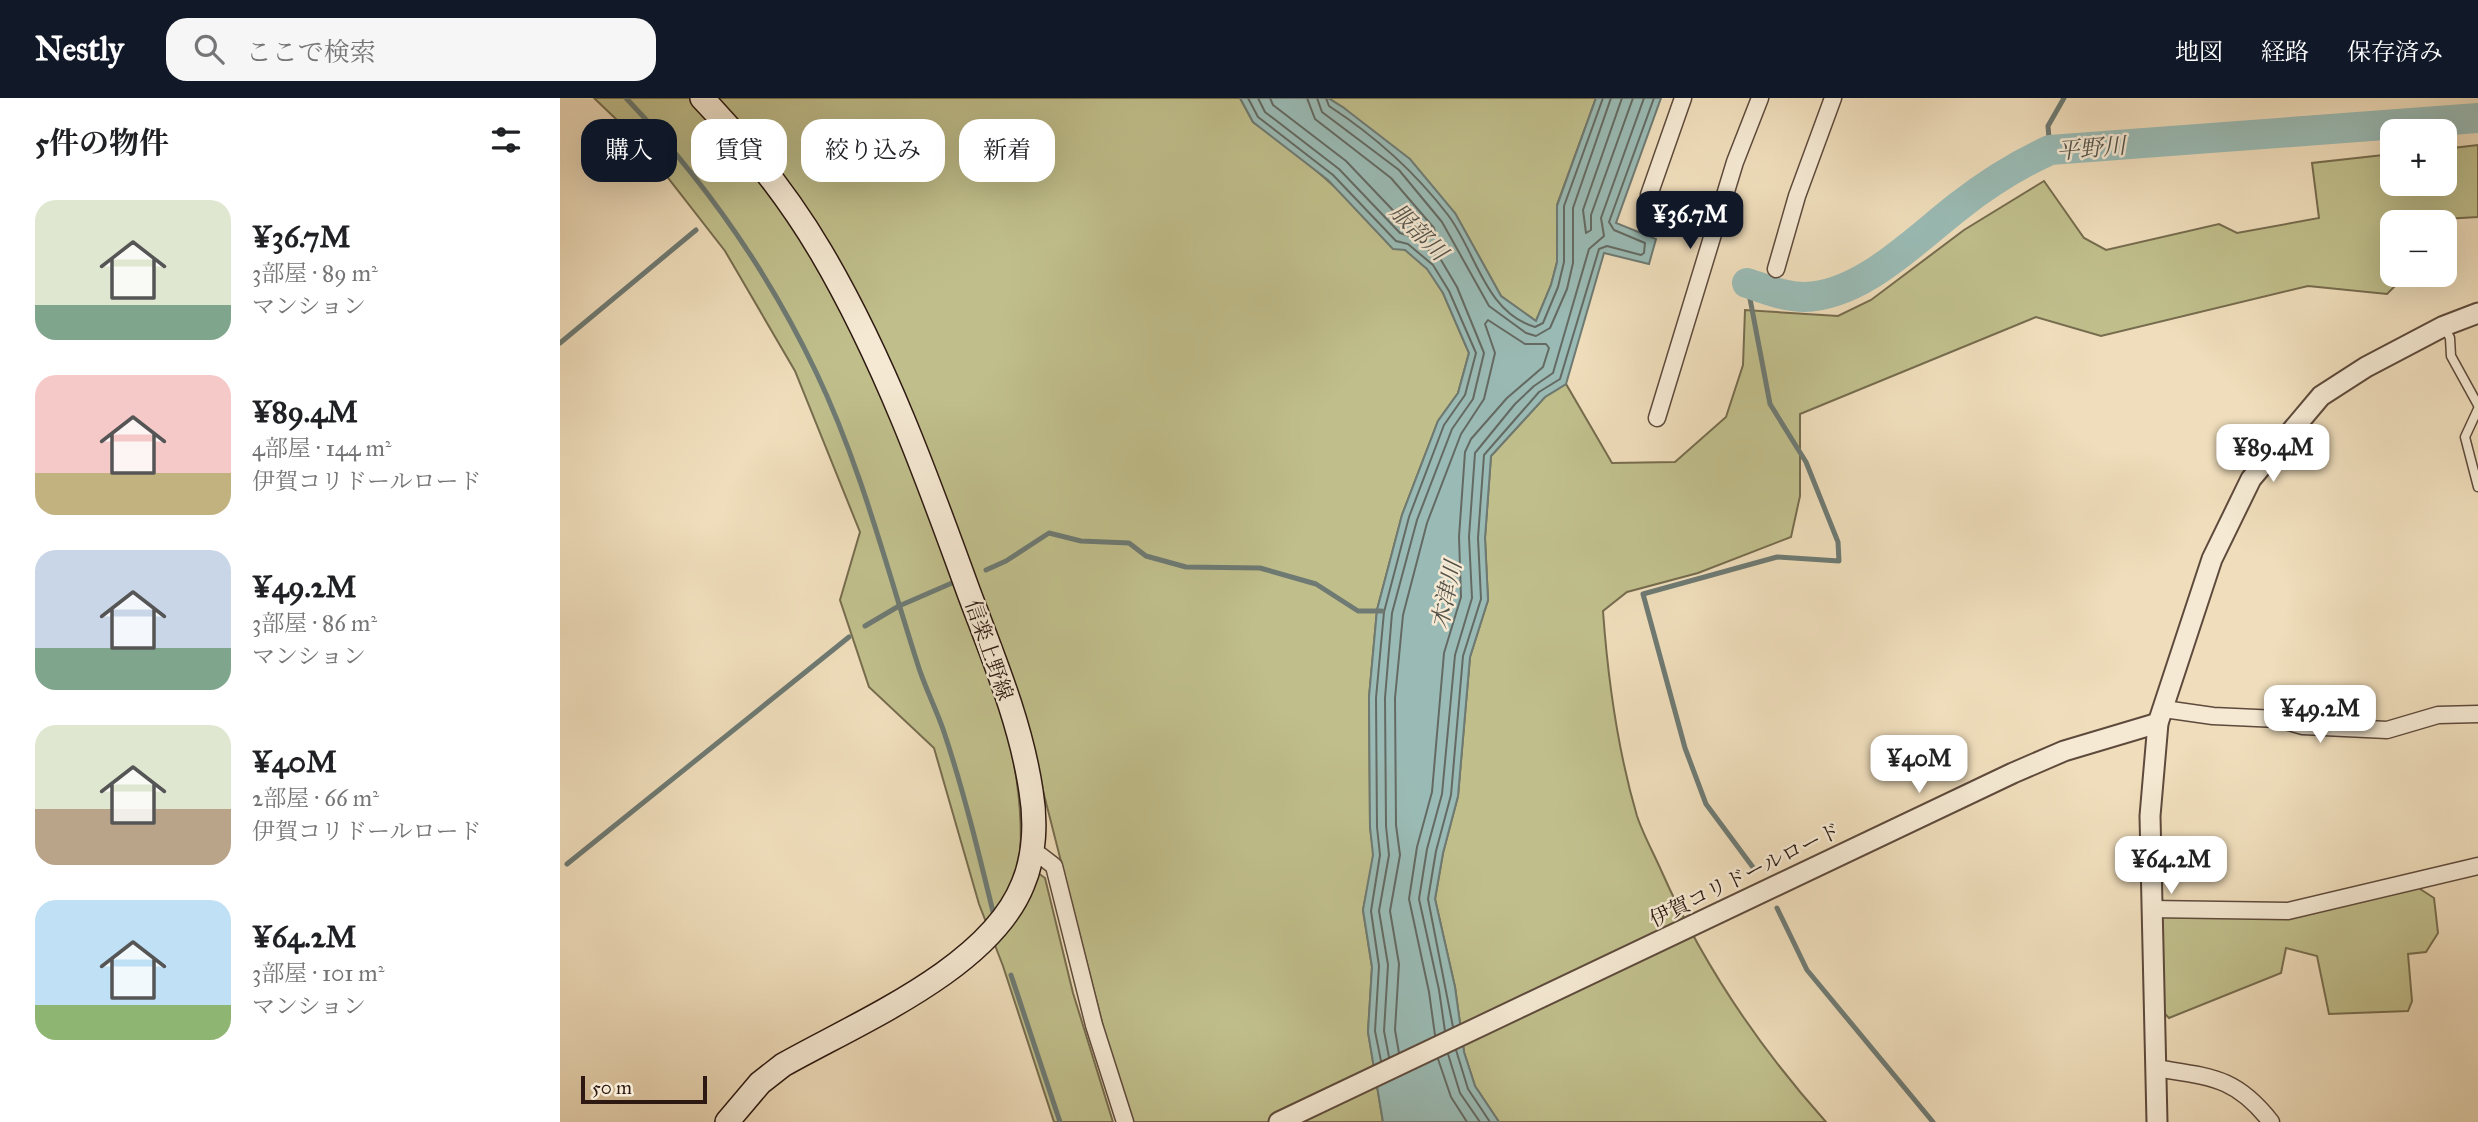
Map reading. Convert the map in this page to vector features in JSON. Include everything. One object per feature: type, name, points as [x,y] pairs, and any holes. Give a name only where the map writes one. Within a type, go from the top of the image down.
[{"type":"main road","name":"信楽上野線","points":[[702,98],[739,137],[819,248],[844,292],[893,396],[954,553],[1015,724],[1031,793],[1034,834],[1024,883],[1007,916],[967,958],[926,985],[783,1065],[760,1083],[727,1122]]},
{"type":"street","points":[[1649,195],[1683,98]]},
{"type":"street","points":[[1657,418],[1735,162],[1760,98]]},
{"type":"street","points":[[1776,269],[1797,196],[1833,98]]},
{"type":"street","points":[[2157,1122],[2150,816],[2161,716],[2211,559],[2251,479],[2321,396],[2366,367],[2444,326],[2478,313]]},
{"type":"street","points":[[2161,716],[2278,719],[2303,726],[2387,730],[2438,715],[2478,714]]},
{"type":"street","name":"伊賀コリドールロード","points":[[1279,1122],[2013,772],[2161,716]]},
{"type":"street","points":[[1031,853],[1041,856],[1054,866],[1094,1025],[1125,1122]]},
{"type":"street","points":[[2151,909],[2288,911],[2478,866]]},
{"type":"street","points":[[2155,1068],[2214,1078],[2237,1087],[2253,1099],[2271,1122]]},
{"type":"lane","points":[[2444,326],[2449,338],[2451,356],[2478,407],[2465,437],[2478,487]]},
{"type":"shaded area","points":[[594,98],[694,98],[711,119],[691,119],[691,182],[762,182],[814,256],[845,311],[900,434],[996,691],[1016,774],[1020,860],[1045,878],[1073,993],[1113,1122],[1054,1122],[1003,966],[979,904],[934,748],[869,687],[840,600],[860,532],[795,371],[725,251],[671,182],[677,182],[677,119],[616,119]]},
{"type":"shaded area","points":[[717,98],[1240,98],[1253,122],[1294,151],[1428,269],[1443,293],[1469,353],[1458,393],[1438,421],[1402,515],[1377,610],[1369,697],[1370,827],[1374,855],[1363,910],[1372,967],[1368,1032],[1383,1122],[1132,1122],[1106,1038],[1039,775],[882,349],[772,182],[787,182],[787,119],[731,119]]},
{"type":"shaded area","points":[[1328,98],[1596,98],[1557,205],[1557,262],[1536,321],[1501,296],[1455,213],[1344,108]]},
{"type":"shaded area","points":[[2478,145],[2478,217],[2457,218],[2457,210],[2380,210],[2380,287],[2394,287],[2387,294],[2308,286],[2101,336],[2036,317],[1800,414],[1800,496],[1791,537],[1698,573],[1627,592],[1603,611],[1619,740],[1642,830],[1713,971],[1777,1064],[1826,1122],[1499,1122],[1475,1086],[1464,1052],[1455,987],[1435,899],[1443,853],[1458,796],[1470,657],[1488,600],[1485,538],[1491,456],[1545,397],[1566,384],[1612,463],[1675,462],[1726,417],[1743,365],[1745,310],[1838,316],[1871,300],[1964,230],[2044,181],[2084,238],[2106,250],[2219,224],[2237,233],[2319,218],[2312,163],[2380,155],[2380,196],[2457,196],[2457,148]]},
{"type":"shaded area","points":[[2414,885],[2434,898],[2438,933],[2426,952],[2408,954],[2412,1001],[2408,1011],[2329,1014],[2317,956],[2286,948],[2281,973],[2169,1018],[2160,1009],[2157,921],[2166,914],[2213,917]]},
{"type":"water","points":[[1240,98],[1328,98],[1344,108],[1410,159],[1455,213],[1501,296],[1536,321],[1557,262],[1557,206],[1596,98],[1661,98],[1616,223],[1656,239],[1649,264],[1604,253],[1566,384],[1545,397],[1491,456],[1485,538],[1488,600],[1470,657],[1458,796],[1443,853],[1435,899],[1455,987],[1464,1052],[1475,1086],[1499,1122],[1383,1122],[1368,1032],[1372,967],[1363,910],[1373,855],[1370,827],[1369,697],[1377,610],[1402,515],[1438,421],[1458,393],[1469,353],[1443,293],[1427,269],[1405,250],[1393,249],[1328,180],[1253,122]]},
{"type":"waterway","points":[[626,98],[707,194],[755,262],[797,335],[832,407],[859,479],[920,671],[941,723],[971,823],[994,916]]},
{"type":"waterway","points":[[2050,150],[2048,126],[2064,98]]},
{"type":"waterway","name":"平野川","points":[[1747,283],[1797,297],[1826,294],[1847,287],[1887,264],[1991,183],[2050,150],[2478,118]]},
{"type":"waterway","points":[[560,343],[696,230]]},
{"type":"waterway","points":[[1747,283],[1770,404],[1806,462],[1838,542],[1839,561],[1777,557],[1643,594],[1685,748],[1706,804],[1755,870]]},
{"type":"waterway","points":[[986,570],[1006,561],[1049,533],[1081,541],[1129,543],[1146,556],[1186,567],[1260,568],[1316,584],[1358,611],[1382,611]]},
{"type":"waterway","points":[[865,626],[899,606],[952,583]]},
{"type":"waterway","points":[[567,864],[849,637]]},
{"type":"waterway","points":[[1777,908],[1807,970],[1933,1122]]},
{"type":"waterway","points":[[1011,975],[1060,1122]]},
{"type":"water label","name":"服部川","points":[[1419,232]]},
{"type":"water label","name":"木津川","points":[[1446,595]]}]
